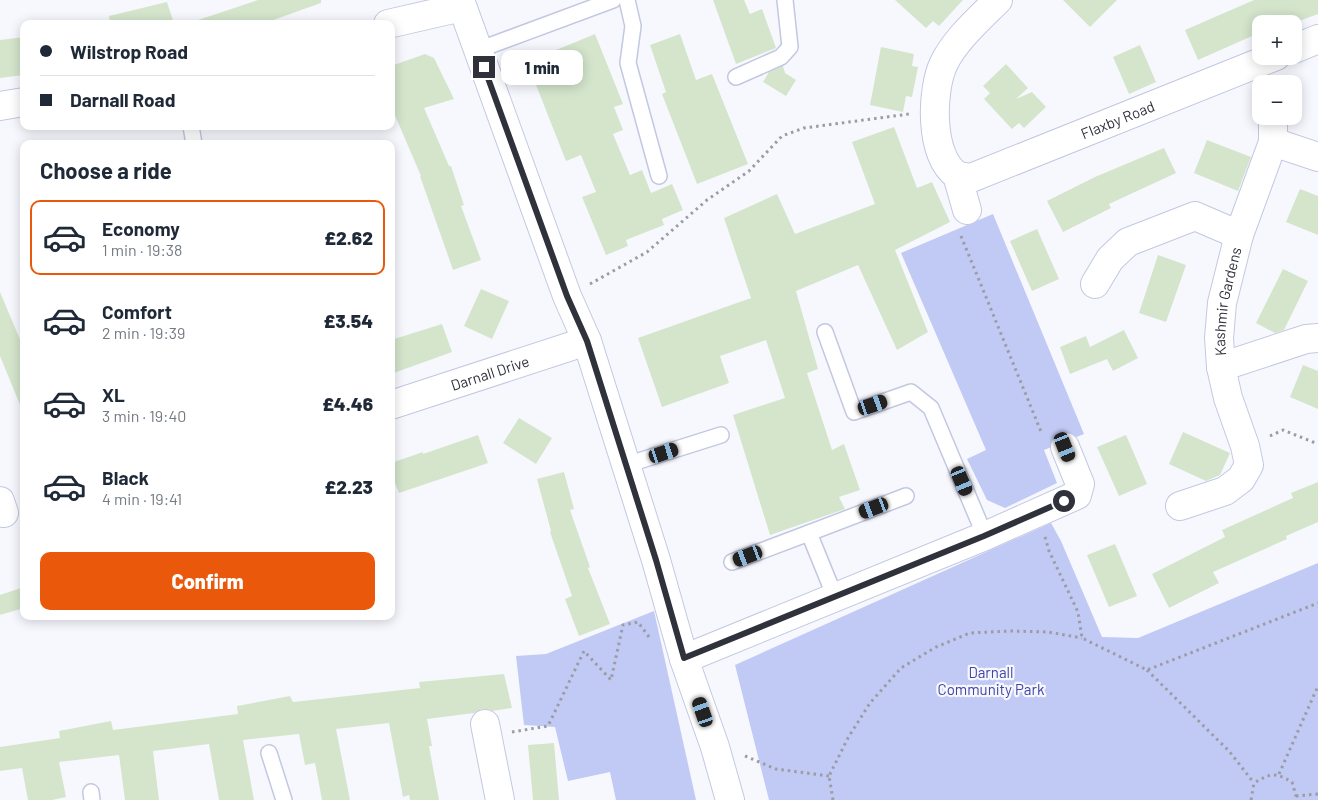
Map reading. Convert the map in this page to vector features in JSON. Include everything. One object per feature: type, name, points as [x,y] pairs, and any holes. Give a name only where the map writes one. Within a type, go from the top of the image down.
[{"type":"street","points":[[967,210],[957,175],[946,164],[943,156],[934,118],[936,88],[944,63],[967,31],[998,0]]},
{"type":"street","points":[[395,22],[461,3],[567,296],[587,341],[656,560],[684,658],[715,747],[730,800]]},
{"type":"street","points":[[1302,46],[1318,39]]},
{"type":"street","name":"Flaxby Road","points":[[957,175],[971,178],[1267,68]]},
{"type":"street","points":[[0,106],[20,103]]},
{"type":"street","name":"Kashmir Gardens","points":[[1180,506],[1225,491],[1241,479],[1248,465],[1245,446],[1228,398],[1221,367],[1219,338],[1222,303],[1240,235],[1274,129],[1318,157]]},
{"type":"street","name":"Kashmir Gardens","points":[[1095,284],[1110,259],[1128,242],[1196,216],[1240,235]]},
{"type":"street","name":"Kashmir Gardens","points":[[1221,367],[1306,339],[1318,338]]},
{"type":"street","name":"Darnall Drive","points":[[395,404],[587,341]]},
{"type":"street","points":[[684,658],[984,536],[1078,495],[1080,484],[1065,447]]},
{"type":"street","points":[[486,730],[500,800]]},
{"type":"lane","points":[[478,50],[613,0]]},
{"type":"lane","points":[[627,0],[632,26],[628,64],[659,176]]},
{"type":"lane","points":[[736,77],[781,57],[790,47],[784,0]]},
{"type":"lane","points":[[825,332],[854,412],[911,392],[931,408],[984,536]]},
{"type":"lane","points":[[626,465],[721,435]]},
{"type":"lane","points":[[732,562],[906,496]]},
{"type":"lane","points":[[809,533],[835,597]]},
{"type":"lane","points":[[270,753],[284,800]]},
{"type":"path","points":[[567,296],[647,252],[707,200],[749,172],[782,136],[804,128],[934,111]]},
{"type":"path","points":[[967,210],[954,217],[1050,452],[1065,447]]},
{"type":"path","points":[[1245,446],[1283,430],[1318,444]]},
{"type":"path","points":[[1037,514],[1049,551],[1078,612],[1082,638]]},
{"type":"path","points":[[1147,670],[1318,603]]},
{"type":"path","points":[[486,730],[548,726],[584,651],[611,680],[623,625],[638,622],[660,651],[684,658]]},
{"type":"path","points":[[832,800],[829,776],[848,738],[870,703],[901,668],[936,647],[970,633],[1010,631],[1048,632],[1082,638],[1147,670],[1229,751],[1254,783],[1251,800]]},
{"type":"path","points":[[1279,774],[1318,686]]},
{"type":"path","points":[[715,747],[776,769],[829,776]]},
{"type":"path","points":[[1254,783],[1266,776],[1279,774],[1292,782],[1295,798],[1318,794]]},
{"type":"green space","points":[[993,214],[1084,434],[1044,450],[1057,483],[1005,508],[987,500],[967,459],[986,450],[901,253]]},
{"type":"green space","name":"Darnall Community Park","points":[[1051,523],[1061,541],[1102,637],[1138,638],[1318,563],[1318,800],[769,800],[735,665]]},
{"type":"green space","points":[[654,611],[696,800],[616,800],[610,772],[568,781],[555,727],[524,725],[516,656],[546,654]]},
{"type":"building","points":[[258,0],[321,0],[321,3],[273,20],[198,20]]},
{"type":"building","points":[[713,0],[744,0],[750,14],[762,9],[776,48],[736,64]]},
{"type":"building","points":[[895,0],[963,0],[939,26],[933,21],[926,28]]},
{"type":"building","points":[[1063,0],[1117,0],[1090,27]]},
{"type":"building","points":[[1254,0],[1318,0],[1318,14],[1302,20],[1302,15],[1252,15],[1252,36],[1198,60],[1185,30]]},
{"type":"building","points":[[167,2],[173,20],[110,20],[109,16]]},
{"type":"building","points":[[595,34],[623,104],[614,107],[623,130],[613,134],[630,175],[642,170],[651,193],[672,184],[683,210],[662,219],[664,225],[626,240],[628,246],[606,255],[582,197],[596,192],[581,155],[566,161],[527,62]]},
{"type":"building","points":[[680,34],[696,80],[712,74],[748,164],[697,184],[662,94],[666,92],[650,45]]},
{"type":"building","points":[[20,38],[20,76],[0,78],[0,40]]},
{"type":"building","points":[[1140,45],[1156,82],[1129,94],[1113,57]]},
{"type":"building","points":[[881,47],[914,54],[912,66],[918,67],[912,97],[906,96],[903,112],[870,105]]},
{"type":"building","points":[[425,54],[434,58],[454,99],[424,108],[449,166],[451,166],[464,205],[461,206],[481,260],[453,270],[421,176],[395,115],[395,65]]},
{"type":"building","points":[[1006,64],[1028,88],[1016,99],[1032,92],[1046,107],[1024,128],[1019,123],[1012,129],[984,99],[990,93],[983,86]]},
{"type":"building","points":[[783,66],[785,73],[796,80],[786,96],[763,82],[769,72]]},
{"type":"building","points":[[894,127],[917,188],[932,182],[950,222],[895,250],[928,332],[897,350],[858,265],[796,291],[818,369],[807,373],[832,450],[844,444],[860,490],[839,497],[845,509],[770,535],[733,415],[785,398],[766,340],[720,356],[729,383],[662,407],[638,338],[751,298],[724,218],[777,194],[795,234],[875,204],[852,142]]},
{"type":"building","points":[[1207,140],[1251,157],[1238,191],[1194,173]]},
{"type":"building","points":[[1164,148],[1176,173],[1109,204],[1111,208],[1063,232],[1047,201],[1095,177]]},
{"type":"building","points":[[1300,189],[1318,196],[1318,235],[1286,222]]},
{"type":"building","points":[[1037,229],[1059,279],[1032,291],[1010,241]]},
{"type":"building","points":[[1158,255],[1186,265],[1166,322],[1139,313]]},
{"type":"building","points":[[1283,269],[1308,281],[1284,330],[1275,333],[1256,323]]},
{"type":"building","points":[[481,289],[509,301],[492,339],[464,326]]},
{"type":"building","points":[[0,292],[20,340],[20,405],[0,356]]},
{"type":"building","points":[[442,324],[452,352],[395,373],[395,339]]},
{"type":"building","points":[[1124,330],[1138,358],[1113,371],[1107,359],[1070,374],[1060,347],[1086,336],[1090,347]]},
{"type":"building","points":[[1303,365],[1318,371],[1318,409],[1290,397]]},
{"type":"building","points":[[519,418],[552,438],[536,464],[503,443]]},
{"type":"building","points":[[1183,432],[1230,453],[1220,475],[1206,481],[1169,464]]},
{"type":"building","points":[[478,435],[488,463],[399,493],[395,483],[395,462],[423,452],[423,454]]},
{"type":"building","points":[[1126,435],[1147,484],[1119,496],[1097,447]]},
{"type":"building","points":[[564,472],[574,509],[570,510],[590,567],[588,568],[610,624],[579,636],[565,599],[572,596],[550,532],[537,479]]},
{"type":"building","points":[[1318,482],[1318,522],[1286,536],[1287,539],[1213,572],[1219,583],[1169,608],[1152,574],[1225,537],[1222,530],[1293,498],[1291,493]]},
{"type":"building","points":[[1115,544],[1137,596],[1109,607],[1087,555]]},
{"type":"building","points":[[20,588],[20,609],[0,615],[0,595]]},
{"type":"building","points":[[504,674],[512,708],[492,711],[482,709],[474,713],[427,719],[432,746],[429,746],[439,800],[410,800],[409,795],[403,797],[389,723],[336,729],[350,800],[322,800],[315,763],[305,765],[299,734],[243,740],[254,800],[219,800],[209,744],[153,751],[159,800],[125,800],[119,755],[59,762],[66,797],[52,800],[28,800],[22,768],[0,771],[0,747],[60,738],[59,731],[111,721],[113,730],[238,714],[237,706],[290,696],[293,702],[420,688],[419,682]]},
{"type":"building","points":[[554,743],[559,800],[533,800],[528,745]]},
{"type":"route","points":[[484,67],[567,296],[587,341],[656,560],[684,658],[984,536],[1064,501]]}]
